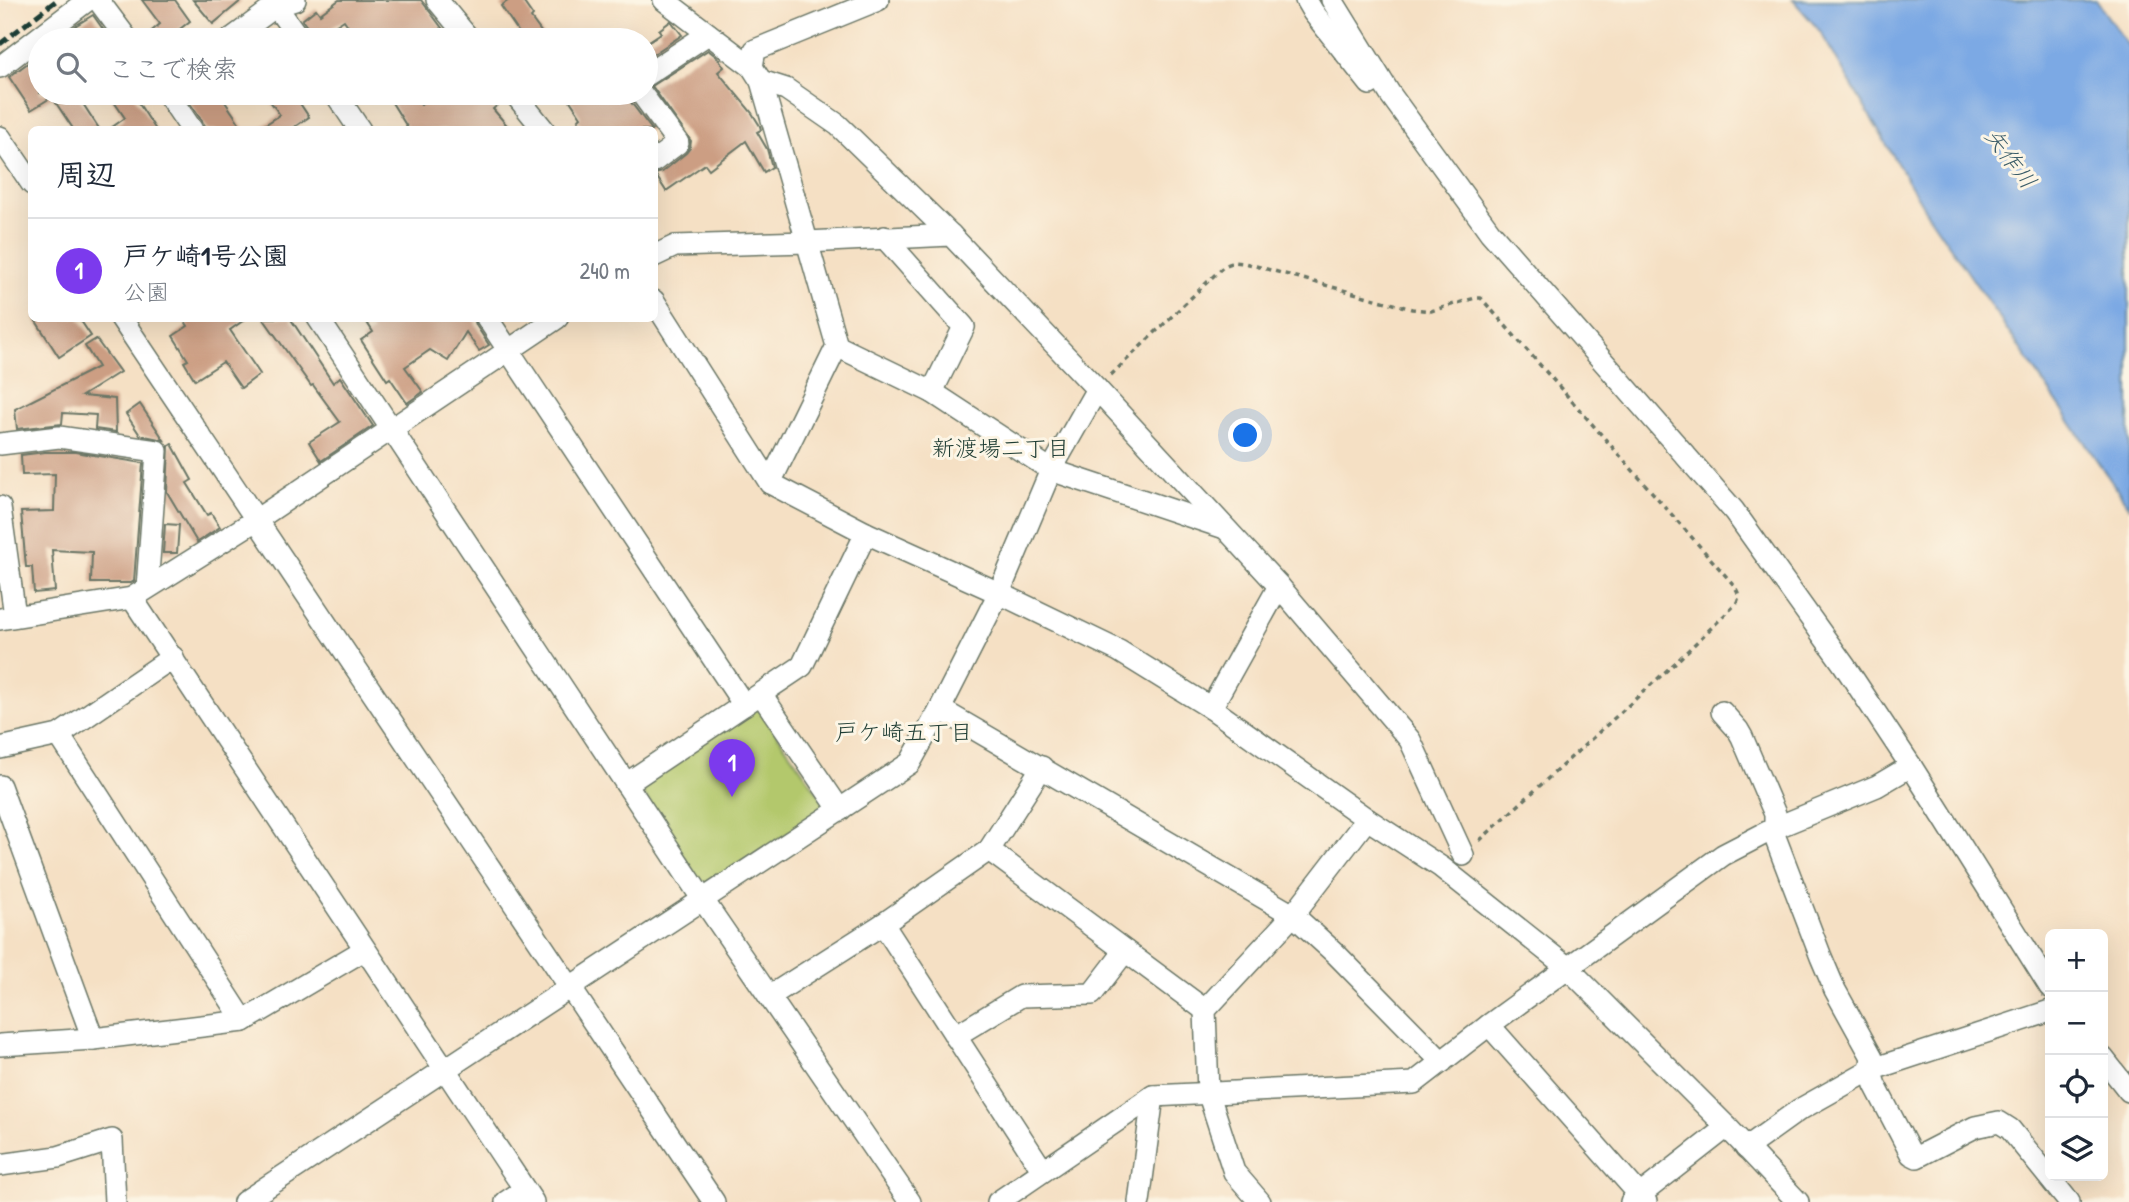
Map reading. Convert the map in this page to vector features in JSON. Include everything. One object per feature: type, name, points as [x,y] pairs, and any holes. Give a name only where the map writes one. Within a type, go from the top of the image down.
[{"type":"street","points":[[51,28],[88,0]]},
{"type":"street","points":[[99,0],[119,28]]},
{"type":"street","points":[[437,0],[460,28]]},
{"type":"street","points":[[664,0],[757,74],[786,89],[838,125],[951,235],[1097,389],[1279,586],[1410,740],[1463,855]]},
{"type":"street","points":[[770,483],[837,346],[757,74],[755,50],[878,0]]},
{"type":"street","points":[[1306,0],[1312,12],[1375,90],[1390,94]]},
{"type":"street","points":[[1332,0],[1390,94],[1490,232],[1734,511],[1912,766],[2045,979]]},
{"type":"street","points":[[248,28],[286,3],[295,28]]},
{"type":"street","points":[[658,67],[708,34]]},
{"type":"street","points":[[0,67],[28,46]]},
{"type":"street","points":[[175,105],[189,126]]},
{"type":"street","points":[[343,105],[357,126]]},
{"type":"street","points":[[524,105],[541,126]]},
{"type":"street","points":[[650,105],[678,143],[658,157]]},
{"type":"street","points":[[0,137],[28,178]]},
{"type":"street","points":[[658,254],[675,246],[951,235]]},
{"type":"street","points":[[884,237],[964,327],[932,392]]},
{"type":"street","points":[[658,306],[770,483],[866,533],[1119,651],[1211,708],[1367,819],[1441,867],[1567,967],[1798,1202]]},
{"type":"street","points":[[124,322],[715,1202]]},
{"type":"street","points":[[321,322],[626,784],[910,1202]]},
{"type":"street","points":[[490,322],[752,699],[840,810]]},
{"type":"street","points":[[0,507],[7,618],[139,593],[256,520],[551,322]]},
{"type":"street","points":[[837,346],[932,392],[1051,470],[1226,528]]},
{"type":"street","points":[[244,1202],[910,763],[999,593],[1051,470],[1097,389]]},
{"type":"street","points":[[0,444],[59,437],[157,451],[139,593],[173,657],[528,1196],[506,1202]]},
{"type":"street","points":[[626,784],[802,666],[866,533]]},
{"type":"street","points":[[1211,708],[1279,586]]},
{"type":"street","points":[[0,748],[59,735],[173,657]]},
{"type":"street","points":[[940,709],[1293,915],[1336,954],[1442,1062]]},
{"type":"street","points":[[1722,712],[1742,737],[1775,814],[1775,837],[1821,957],[1835,990],[1872,1057],[1870,1070],[1911,1154],[1917,1157],[1975,1127],[1999,1122],[2010,1129],[2069,1202]]},
{"type":"street","points":[[59,735],[244,1021]]},
{"type":"street","points":[[998,1202],[1153,1096],[1413,1083],[1489,1024],[1723,855],[1775,828],[1877,786],[1912,766]]},
{"type":"street","points":[[769,996],[883,924],[989,850],[1042,767]]},
{"type":"street","points":[[0,786],[93,1040]]},
{"type":"street","points":[[1260,1202],[1234,1172],[1208,1092],[1205,1010],[1293,915],[1367,819]]},
{"type":"street","points":[[989,850],[1205,1010]]},
{"type":"street","points":[[883,924],[1043,1171]]},
{"type":"street","points":[[0,1045],[93,1040],[244,1021],[364,950]]},
{"type":"street","points":[[955,1036],[1021,996],[1092,993],[1125,951]]},
{"type":"street","points":[[1745,1147],[1799,1110],[1870,1070],[2045,1013]]},
{"type":"street","points":[[1489,1024],[1639,1200],[1727,1127]]},
{"type":"street","points":[[2108,1064],[2129,1091]]},
{"type":"street","points":[[1139,1202],[1153,1096]]},
{"type":"street","points":[[0,1165],[58,1157],[112,1140],[116,1202]]},
{"type":"path","points":[[1097,389],[1224,266],[1234,262],[1412,309],[1431,311],[1481,298],[1733,584],[1739,593],[1736,604],[1626,709],[1463,855]]},
{"type":"green space","points":[[757,706],[828,807],[705,889],[638,786]]},
{"type":"water","name":"矢作川","points":[[1793,0],[2096,0],[2129,47],[2129,507],[1925,210],[1820,31]]},
{"type":"building","points":[[142,0],[175,0],[190,21],[181,28],[155,28],[160,24]]},
{"type":"building","points":[[193,0],[242,0],[213,24]]},
{"type":"building","points":[[339,0],[421,0],[442,28],[350,28],[344,20],[332,28],[308,28],[302,20],[316,9],[320,14]]},
{"type":"building","points":[[509,0],[522,0],[538,28],[516,28],[501,6]]},
{"type":"building","points":[[93,15],[102,28],[76,28],[75,26]]},
{"type":"building","points":[[671,21],[682,35],[658,51],[658,35],[661,33],[659,30]]},
{"type":"building","points":[[708,50],[724,67],[718,72],[760,126],[761,130],[757,132],[767,149],[772,167],[764,172],[746,141],[709,169],[705,164],[666,191],[658,179],[658,173],[686,153],[691,141],[658,94],[658,82]]},
{"type":"building","points":[[28,63],[28,105],[39,105],[31,110],[9,77]]},
{"type":"building","points":[[57,105],[84,105],[97,126],[71,126]]},
{"type":"building","points":[[116,105],[140,105],[153,126],[114,126],[125,118]]},
{"type":"building","points":[[191,105],[227,105],[241,126],[205,126]]},
{"type":"building","points":[[273,105],[301,105],[309,117],[296,126],[263,126],[280,115]]},
{"type":"building","points":[[393,105],[497,105],[493,109],[508,126],[407,126]]},
{"type":"building","points":[[573,105],[633,105],[649,126],[582,126],[578,120],[581,117]]},
{"type":"building","points":[[37,322],[82,322],[91,336],[59,357]]},
{"type":"building","points":[[186,322],[241,322],[230,330],[260,374],[241,388],[223,362],[195,380],[184,362],[188,360],[173,336],[188,326]]},
{"type":"building","points":[[266,322],[293,322],[333,383],[340,377],[373,426],[321,461],[309,442],[340,422],[313,385],[311,386]]},
{"type":"building","points":[[367,322],[475,322],[489,345],[479,351],[466,332],[448,361],[430,350],[405,367],[423,392],[407,403],[390,378],[387,380],[361,340],[373,332]]},
{"type":"building","points":[[96,339],[120,372],[82,396],[115,399],[116,432],[95,429],[96,415],[63,413],[62,424],[17,429],[15,409],[98,367],[85,346]]},
{"type":"building","points":[[140,404],[164,440],[140,435],[126,414]]},
{"type":"building","points":[[172,444],[192,480],[187,483],[207,515],[211,513],[220,527],[197,542],[167,492],[169,446]]},
{"type":"building","points":[[75,452],[143,463],[134,581],[91,583],[92,552],[52,550],[55,591],[34,593],[32,567],[26,567],[21,512],[54,511],[55,474],[22,475],[21,455]]},
{"type":"building","points":[[165,524],[179,525],[177,553],[163,553]]},
{"type":"railway","points":[[0,44],[57,0]]},
{"type":"place","name":"戸ケ崎1号公園","points":[[732,797]]},
{"type":"district","name":"新渡場二丁目","points":[[1001,447]]},
{"type":"district","name":"戸ケ崎五丁目","points":[[904,731]]}]
